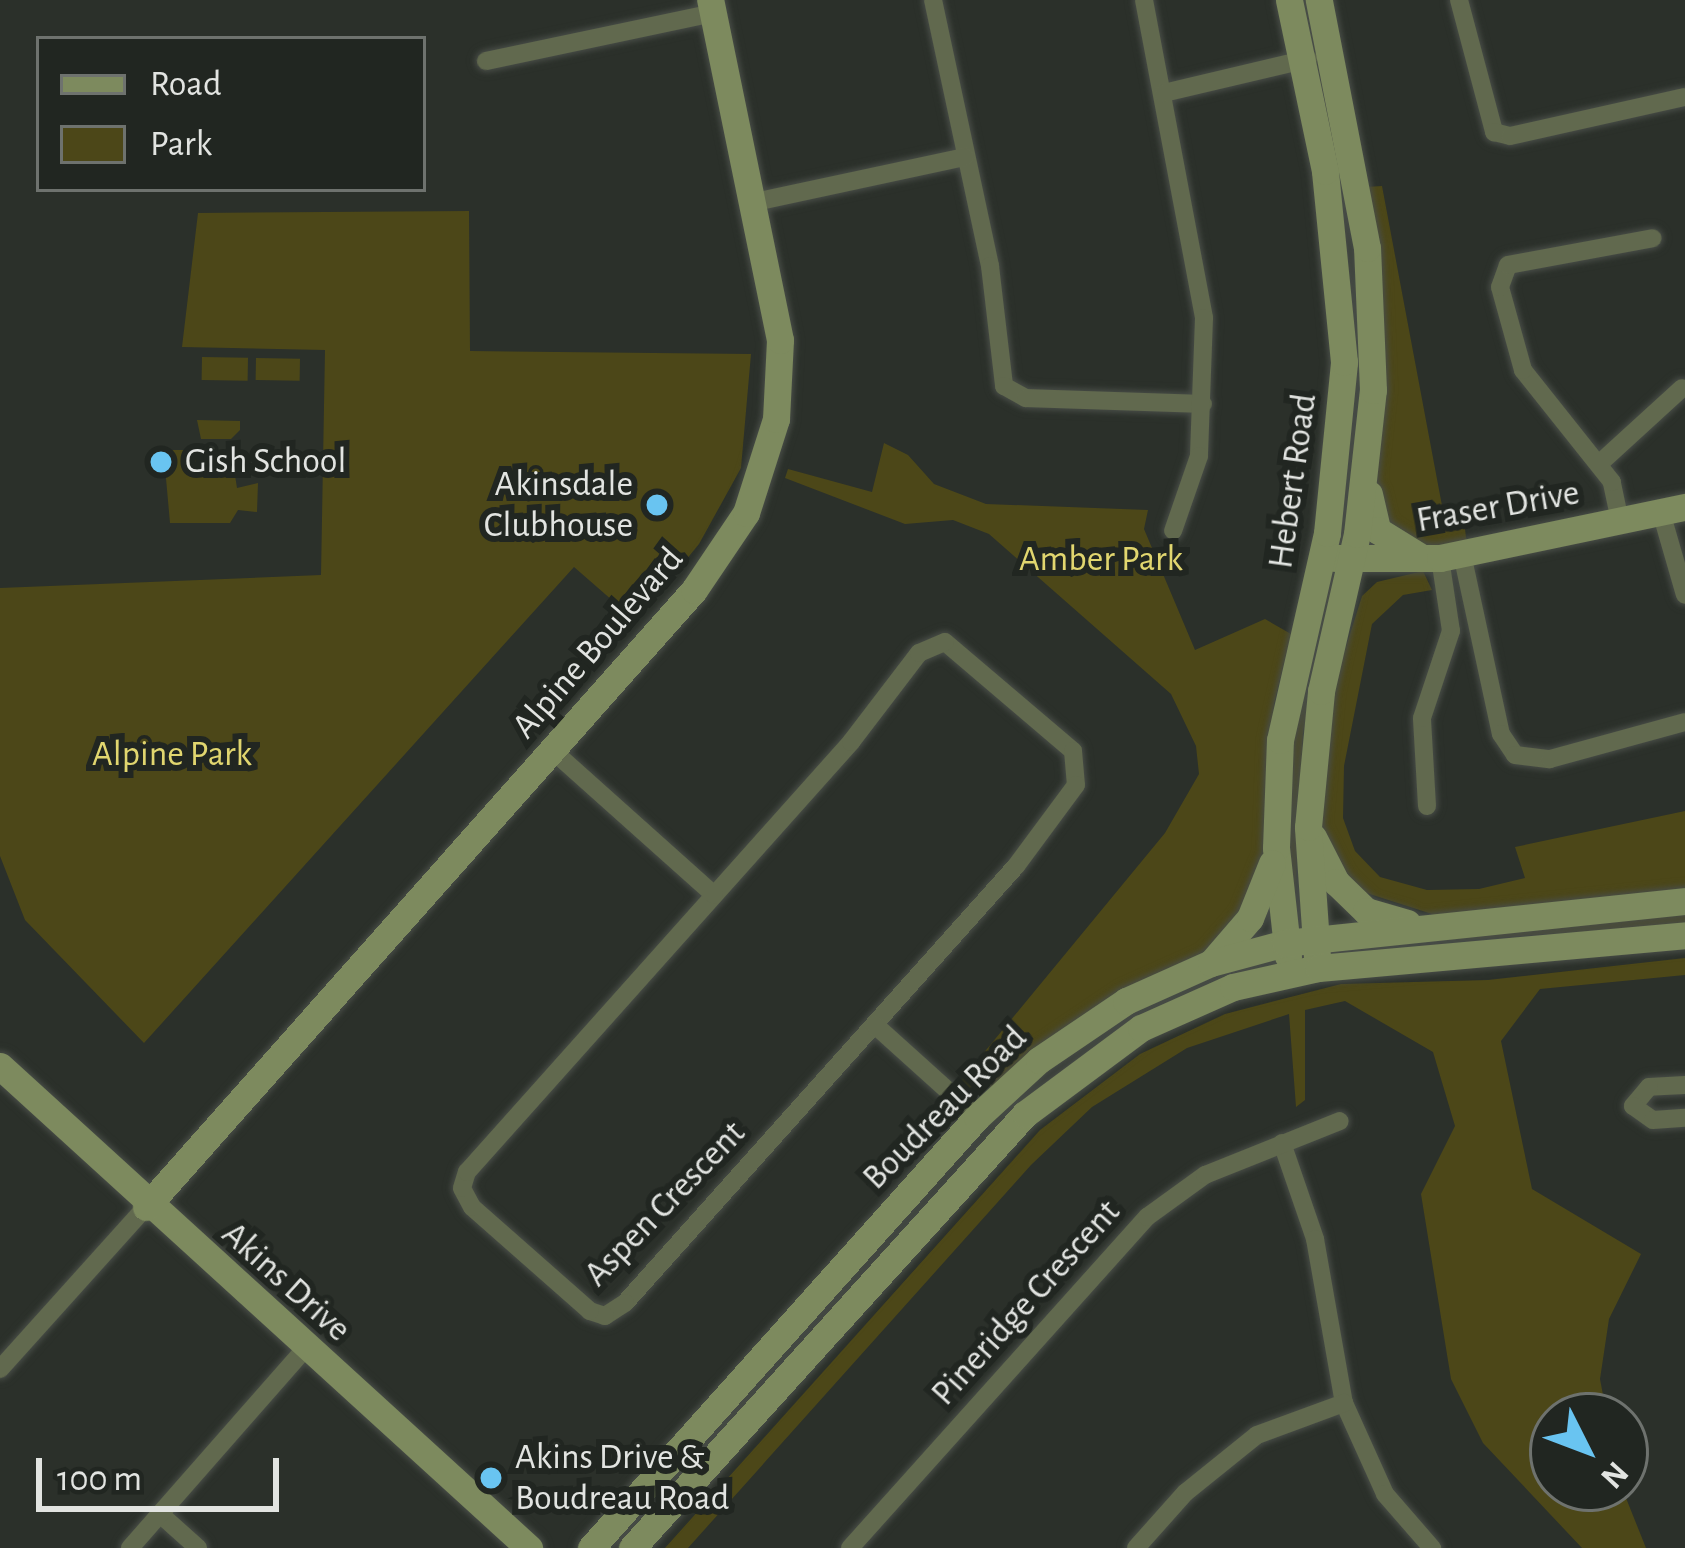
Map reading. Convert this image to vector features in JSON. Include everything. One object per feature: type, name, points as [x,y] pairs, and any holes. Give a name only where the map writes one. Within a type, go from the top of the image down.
[{"type":"main road","name":"Hebert Road","points":[[1289,0],[1316,57],[1367,248],[1368,464],[1352,561],[1321,691],[1308,827],[1308,960]]},
{"type":"main road","name":"Hebert Road","points":[[1308,960],[1285,943],[1276,848],[1285,701],[1322,556],[1342,414],[1342,299],[1316,57],[1318,0]]},
{"type":"main road","name":"Alpine Boulevard","points":[[146,1207],[702,580],[758,484],[776,419],[781,361],[755,202],[712,6]]},
{"type":"main road","points":[[1368,464],[1377,530],[1444,557]]},
{"type":"main road","name":"Fraser Drive","points":[[1322,556],[1352,561],[1444,557],[1673,509]]},
{"type":"main road","points":[[1308,827],[1336,882],[1366,911],[1421,927]]},
{"type":"main road","points":[[1211,963],[1255,910],[1276,848]]},
{"type":"main road","name":"Boudreau Road","points":[[632,1548],[1045,1095],[1171,1012],[1308,960],[1421,927],[1685,901]]},
{"type":"main road","name":"Boudreau Road","points":[[1308,960],[1685,934]]},
{"type":"main road","name":"Boudreau Road","points":[[591,1548],[977,1117],[1094,1020],[1211,963],[1285,943]]},
{"type":"main road","name":"Akins Drive","points":[[0,1066],[146,1207],[529,1548]]},
{"type":"street","points":[[933,0],[1009,392],[1203,404]]},
{"type":"street","points":[[1144,0],[1200,271],[1203,404],[1192,488],[1173,531]]},
{"type":"street","points":[[1459,0],[1494,132],[1510,136],[1685,97]]},
{"type":"street","points":[[486,61],[712,6]]},
{"type":"street","points":[[1164,93],[1316,57]]},
{"type":"street","points":[[755,202],[965,158]]},
{"type":"street","points":[[1620,520],[1600,463],[1522,370],[1500,287],[1508,265],[1653,238]]},
{"type":"street","points":[[1600,463],[1682,388]]},
{"type":"street","points":[[1673,509],[1685,595]]},
{"type":"street","points":[[1444,557],[1501,734],[1515,755],[1550,759],[1685,722]]},
{"type":"street","points":[[1427,806],[1422,718],[1451,632],[1444,557]]},
{"type":"street","name":"Aspen Crescent","points":[[940,641],[957,648],[1073,752],[1080,777],[1030,850],[618,1311],[605,1316],[583,1306],[472,1208],[464,1180],[714,895],[920,652],[940,641]]},
{"type":"street","points":[[552,750],[714,895]]},
{"type":"street","points":[[874,1025],[977,1117]]},
{"type":"street","points":[[1685,1085],[1648,1088],[1633,1106],[1653,1120],[1685,1118]]},
{"type":"street","name":"Pineridge Crescent","points":[[850,1548],[1148,1217],[1205,1175],[1340,1121]]},
{"type":"street","points":[[1282,1143],[1315,1239],[1344,1403],[1385,1494],[1432,1548]]},
{"type":"street","points":[[0,1370],[146,1207]]},
{"type":"street","points":[[130,1548],[306,1348]]},
{"type":"street","points":[[1136,1548],[1185,1493],[1257,1435],[1344,1403]]},
{"type":"street","points":[[160,1514],[198,1548]]},
{"type":"green space","points":[[1382,186],[1446,527],[1465,529],[1467,545],[1424,548],[1392,530],[1374,490],[1366,187]]},
{"type":"green space","name":"Alpine Park","points":[[469,211],[470,351],[751,354],[741,468],[699,544],[636,621],[574,567],[144,1043],[25,920],[0,856],[0,588],[321,575],[325,350],[182,347],[198,213]]},
{"type":"green space","points":[[202,357],[248,358],[248,381],[202,380]]},
{"type":"green space","points":[[256,358],[300,359],[300,381],[256,380]]},
{"type":"green space","points":[[197,420],[240,421],[240,430],[231,439],[201,439]]},
{"type":"green space","name":"Amber Park","points":[[884,443],[908,455],[934,484],[986,504],[1148,510],[1144,529],[1195,650],[1265,619],[1291,634],[1274,704],[1264,855],[1247,909],[1206,951],[990,1087],[969,1091],[958,1084],[1165,833],[1199,774],[1196,746],[1171,694],[989,534],[953,520],[905,524],[785,478],[788,469],[872,492]]},
{"type":"green space","points":[[172,450],[231,450],[237,488],[258,483],[257,512],[238,510],[230,523],[170,523],[164,456]]},
{"type":"green space","points":[[1423,571],[1432,590],[1403,595],[1372,624],[1344,766],[1343,818],[1355,851],[1380,877],[1427,890],[1479,889],[1525,878],[1515,847],[1685,811],[1685,894],[1435,915],[1357,890],[1321,831],[1326,710],[1362,596],[1377,582]]},
{"type":"green space","points":[[1337,576],[1303,732],[1294,915],[1288,843],[1294,716],[1326,589]]},
{"type":"green space","points":[[1685,914],[1685,925],[1335,948],[1340,943]]},
{"type":"green space","points":[[1685,958],[1685,975],[1540,989],[1501,1041],[1532,1189],[1641,1254],[1609,1319],[1600,1379],[1602,1392],[1529,1392],[1529,1492],[1483,1443],[1451,1379],[1421,1194],[1455,1126],[1433,1052],[1345,1001],[1305,1010],[1305,1100],[1296,1107],[1289,1014],[1187,1048],[1092,1107],[1031,1165],[688,1548],[665,1548],[1040,1130],[1140,1054],[1225,1014],[1341,984],[1488,980]]},
{"type":"green space","points":[[1548,1512],[1632,1512],[1646,1548],[1582,1548]]},
{"type":"place","name":"Gish School","points":[[161,462]]},
{"type":"place","name":"Akinsdale Clubhouse","points":[[657,505]]},
{"type":"place","name":"Akins Drive & Boudreau Road","points":[[491,1478]]}]
